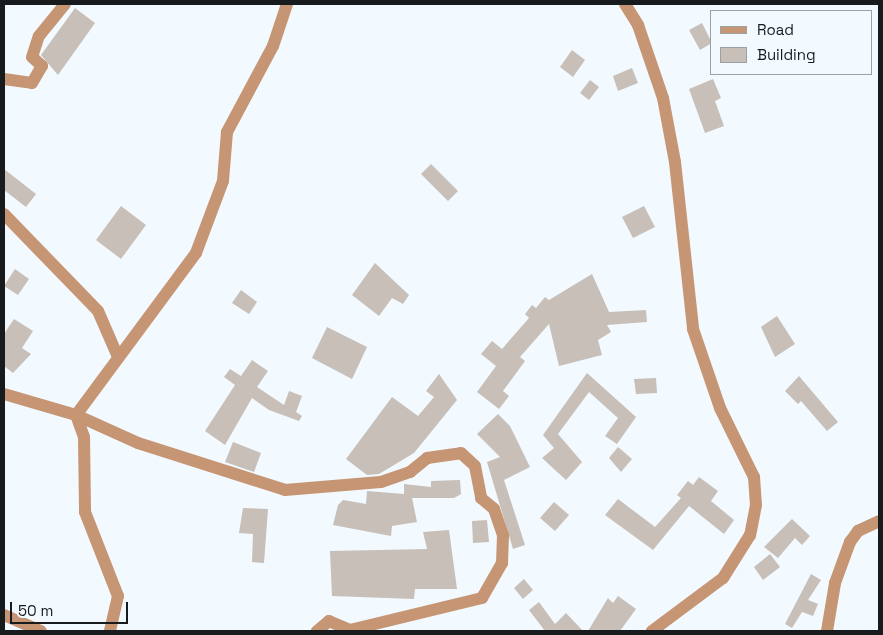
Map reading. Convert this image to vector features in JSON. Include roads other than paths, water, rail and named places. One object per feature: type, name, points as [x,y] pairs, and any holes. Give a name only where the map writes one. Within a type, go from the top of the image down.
[{"type":"street","points":[[4,79],[32,83],[42,66],[32,57],[38,36],[66,4]]},
{"type":"street","points":[[76,415],[196,253],[223,181],[227,132],[273,46],[287,4]]},
{"type":"street","points":[[625,4],[638,25],[663,98],[675,162],[693,329],[720,408],[754,478],[756,504],[750,536],[723,578],[652,631]]},
{"type":"street","points":[[4,214],[98,311],[118,357]]},
{"type":"street","points":[[4,394],[76,415],[138,442],[285,490],[380,482],[410,472],[427,458],[460,453],[476,466],[481,498],[494,509],[503,535],[502,563],[482,598],[350,630],[329,622],[317,631]]},
{"type":"street","points":[[76,415],[84,437],[85,512],[118,596],[110,631]]},
{"type":"street","points":[[827,631],[835,583],[850,542],[858,531],[879,521]]},
{"type":"street","points":[[4,615],[41,631]]}]
